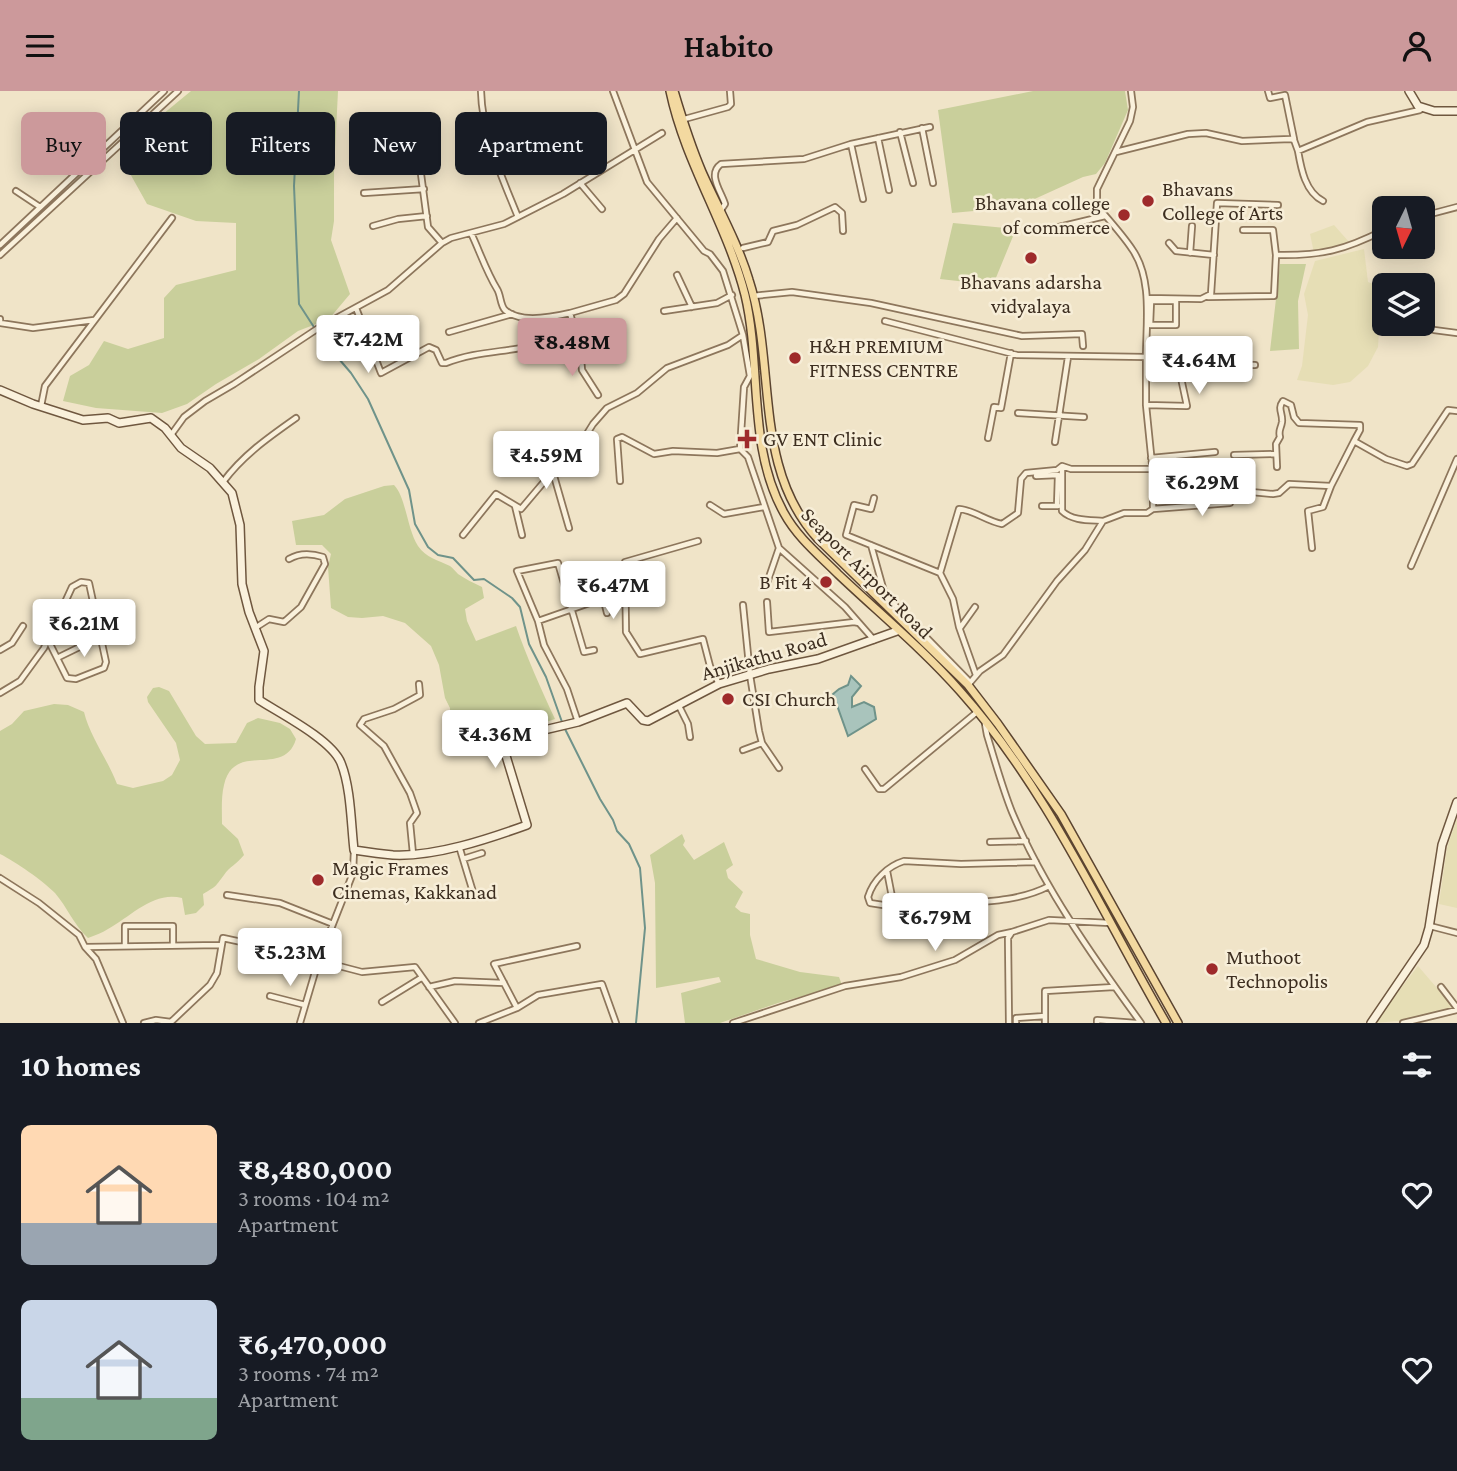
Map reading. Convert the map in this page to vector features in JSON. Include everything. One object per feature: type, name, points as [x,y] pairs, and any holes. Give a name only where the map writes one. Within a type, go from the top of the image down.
[{"type":"main road","name":"Seaport Airport Road","points":[[672,91],[694,168],[717,213],[750,297],[753,376],[764,458],[783,512],[807,543],[960,691],[977,712],[1052,819],[1166,1023]]},
{"type":"main road","points":[[750,297],[760,328],[775,456],[786,490],[803,523],[969,684],[1061,814],[1178,1023]]},
{"type":"main road","points":[[753,376],[765,376]]},
{"type":"street","points":[[0,245],[164,91]]},
{"type":"street","points":[[0,255],[178,91]]},
{"type":"street","points":[[481,91],[481,111],[494,156],[518,217]]},
{"type":"street","points":[[613,91],[647,182],[715,260],[723,271],[732,295],[753,376],[744,387],[740,449],[748,457],[779,548],[845,607],[874,640]]},
{"type":"street","points":[[680,121],[728,107],[731,104],[730,91]]},
{"type":"street","points":[[1131,91],[1133,107],[1130,121],[1097,189],[1095,199],[1097,206],[1133,250],[1141,267],[1150,325],[1176,325],[1176,301],[1148,300]]},
{"type":"street","points":[[1268,91],[1270,98],[1285,95],[1305,179],[1323,201]]},
{"type":"street","points":[[1409,91],[1418,106],[1434,111],[1457,111]]},
{"type":"street","points":[[1298,151],[1367,122],[1423,108]]},
{"type":"street","points":[[717,213],[725,204],[714,174],[721,164],[804,159],[851,143],[930,127]]},
{"type":"street","points":[[922,128],[933,183]]},
{"type":"street","points":[[900,132],[913,183]]},
{"type":"street","points":[[171,435],[184,417],[198,405],[320,327],[388,290],[442,243],[518,217],[662,133]]},
{"type":"street","points":[[1115,152],[1188,134],[1206,133],[1242,141],[1294,140]]},
{"type":"street","points":[[878,138],[889,190]]},
{"type":"street","points":[[851,143],[863,199]]},
{"type":"street","points":[[422,175],[427,216],[432,233],[442,243]]},
{"type":"street","points":[[580,183],[601,209]]},
{"type":"street","points":[[364,193],[424,189]]},
{"type":"street","points":[[16,191],[40,207]]},
{"type":"street","points":[[1208,297],[1211,294],[1217,202],[1278,205]]},
{"type":"street","points":[[743,248],[768,242],[773,231],[797,225],[835,207],[842,213],[843,231]]},
{"type":"street","points":[[1435,213],[1457,207]]},
{"type":"street","points":[[373,226],[398,219],[427,216]]},
{"type":"street","points":[[1059,227],[1105,216]]},
{"type":"street","points":[[41,406],[45,386],[172,218]]},
{"type":"street","points":[[471,233],[489,278],[499,292],[503,308],[538,319],[617,300],[624,294],[659,239],[677,218]]},
{"type":"street","points":[[1191,253],[1192,226]]},
{"type":"street","points":[[1148,300],[1274,296],[1276,255],[1273,230],[1244,230]]},
{"type":"street","points":[[1276,255],[1314,256],[1360,243],[1372,236]]},
{"type":"street","points":[[1169,243],[1176,251],[1214,255]]},
{"type":"street","points":[[677,275],[692,307]]},
{"type":"street","points":[[750,297],[792,292],[835,297],[1022,336],[1082,334],[1083,346]]},
{"type":"street","points":[[664,311],[717,303],[732,295]]},
{"type":"street","points":[[1148,300],[1146,405],[1153,509]]},
{"type":"street","points":[[356,308],[381,373],[429,347],[436,350],[442,363],[446,363],[470,356],[532,347],[574,329]]},
{"type":"street","points":[[449,332],[512,313]]},
{"type":"street","points":[[570,313],[580,349],[582,370],[598,395]]},
{"type":"street","points":[[0,319],[0,323],[33,328],[95,320]]},
{"type":"street","points":[[885,321],[1011,353],[1068,357],[1146,357]]},
{"type":"street","points":[[1435,330],[1457,333]]},
{"type":"street","points":[[463,535],[496,494],[521,509],[554,470],[567,466],[593,423],[607,408],[637,393],[667,368],[728,345],[743,335]]},
{"type":"street","points":[[988,438],[994,407],[1001,408],[1011,353]]},
{"type":"street","points":[[1055,442],[1068,357]]},
{"type":"street","points":[[1146,405],[1187,406],[1181,378],[1196,370],[1225,364],[1255,365]]},
{"type":"street","points":[[0,390],[83,420],[108,418],[120,423],[151,418],[171,435],[181,448],[210,468],[232,493],[239,519],[242,584],[254,628],[264,651],[259,687],[260,701],[313,733],[340,760],[345,779],[354,850],[353,873],[318,962],[300,1023]]},
{"type":"street","points":[[1277,467],[1276,444],[1282,422],[1279,409],[1283,401],[1291,405],[1294,417],[1299,423],[1360,425],[1323,507],[1308,511],[1311,548]]},
{"type":"street","points":[[1354,441],[1386,459],[1407,466],[1412,464],[1448,410],[1457,411]]},
{"type":"street","points":[[1018,413],[1084,417]]},
{"type":"street","points":[[222,482],[237,463],[296,418]]},
{"type":"street","points":[[620,481],[617,439],[622,437],[659,454],[673,451],[717,453],[740,449]]},
{"type":"street","points":[[546,448],[569,528]]},
{"type":"street","points":[[1151,458],[1215,452]]},
{"type":"street","points":[[1234,455],[1276,454]]},
{"type":"street","points":[[1411,566],[1457,459]]},
{"type":"street","points":[[1062,466],[1152,468]]},
{"type":"street","points":[[1060,506],[1062,466]]},
{"type":"street","points":[[940,573],[959,509],[1002,524],[1018,513],[1018,494],[1023,475],[1057,470],[1062,466]]},
{"type":"street","points":[[1037,476],[1058,475],[1060,506],[1065,515],[1103,521],[1124,513],[1147,513],[1153,509],[1230,503],[1231,490],[1273,494],[1279,493],[1289,484],[1331,486]]},
{"type":"street","points":[[874,498],[870,509],[854,505],[846,535],[940,573],[953,599],[976,675]]},
{"type":"street","points":[[514,505],[522,535]]},
{"type":"street","points":[[710,505],[724,514],[764,507]]},
{"type":"street","points":[[1042,506],[1060,506]]},
{"type":"street","points":[[871,545],[885,595],[969,684],[976,675],[1003,655],[1057,581],[1085,549],[1103,521]]},
{"type":"street","points":[[698,541],[625,562],[626,632],[640,654],[703,639],[709,666],[719,684]]},
{"type":"street","points":[[766,586],[779,548]]},
{"type":"street","points":[[254,628],[269,619],[284,622],[301,607],[325,564],[323,557],[318,555],[304,554],[289,559]]},
{"type":"street","points":[[578,722],[567,689],[544,645],[538,621],[517,571],[558,563],[584,652],[594,650]]},
{"type":"street","points":[[0,693],[20,681],[48,640],[72,587],[81,582],[89,583],[106,662],[104,669],[76,679],[67,678],[48,640]]},
{"type":"street","points":[[538,621],[603,600],[607,613]]},
{"type":"street","points":[[767,602],[768,632],[854,622],[860,624]]},
{"type":"street","points":[[743,605],[750,675],[762,743],[779,768]]},
{"type":"street","points":[[960,629],[975,607]]},
{"type":"street","points":[[0,650],[12,643],[23,627]]},
{"type":"street","name":"Anjikathu Road","points":[[354,850],[394,855],[413,854],[459,845],[528,824],[503,746],[504,740],[578,722],[627,703],[643,720],[648,721],[719,684],[818,659],[897,631]]},
{"type":"street","points":[[57,658],[101,637]]},
{"type":"street","points":[[413,854],[410,823],[416,813],[410,793],[384,746],[360,725],[364,719],[412,701],[420,695],[419,684]]},
{"type":"street","points":[[679,706],[688,724],[690,737]]},
{"type":"street","points":[[865,769],[879,789],[884,789],[977,712]]},
{"type":"street","points":[[985,723],[1010,806],[1036,862],[1070,920],[1141,1023]]},
{"type":"street","points":[[743,750],[762,743]]},
{"type":"street","points":[[1371,1023],[1424,945],[1430,926],[1442,845],[1457,802]]},
{"type":"street","points":[[990,842],[1026,841]]},
{"type":"street","points":[[459,845],[473,892]]},
{"type":"street","points":[[463,859],[482,853]]},
{"type":"street","points":[[887,871],[893,902],[890,905],[873,904],[868,901],[871,888],[887,871],[896,863],[910,860],[961,864],[1036,862]]},
{"type":"street","points":[[0,878],[79,935],[96,959],[124,1023]]},
{"type":"street","points":[[927,906],[1002,899],[1039,891],[1049,886]]},
{"type":"street","points":[[227,895],[280,904],[333,924]]},
{"type":"street","points":[[733,1023],[845,986],[901,977],[955,961],[998,935],[1049,920],[1111,923]]},
{"type":"street","points":[[125,946],[125,926],[173,926],[173,945]]},
{"type":"street","points":[[1430,926],[1457,933]]},
{"type":"street","points":[[1009,1023],[1008,938],[1012,932]]},
{"type":"street","points":[[144,1023],[156,1020],[172,1023],[210,985],[217,974],[223,938],[362,972],[415,967],[455,1023]]},
{"type":"street","points":[[86,947],[220,945]]},
{"type":"street","points":[[517,1008],[495,964],[577,946]]},
{"type":"street","points":[[382,1002],[421,978]]},
{"type":"street","points":[[429,987],[455,981],[504,983]]},
{"type":"street","points":[[479,1023],[517,1008],[538,995],[602,984],[616,1023]]},
{"type":"street","points":[[1404,1023],[1457,1009],[1441,986]]},
{"type":"street","points":[[1016,1023],[1016,1018],[1045,1020],[1045,991],[1115,987]]},
{"type":"street","points":[[270,996],[305,1005]]},
{"type":"street","points":[[1097,1023],[1097,1020],[1105,1020],[1136,1023]]},
{"type":"shaded area","points":[[1334,225],[1349,242],[1314,253],[1310,234]]},
{"type":"shaded area","points":[[1364,249],[1368,282],[1372,284],[1372,336],[1379,336],[1378,347],[1368,366],[1350,382],[1333,385],[1297,380],[1302,366],[1308,315],[1304,294],[1315,261]]},
{"type":"shaded area","points":[[1457,818],[1457,908],[1439,904],[1447,848]]},
{"type":"shaded area","points":[[1418,966],[1454,1008],[1410,1020],[1374,1023]]},
{"type":"green space","points":[[191,91],[338,91],[335,152],[335,112],[226,112],[226,175],[334,175],[334,221],[331,240],[350,294],[329,319],[298,331],[187,404],[162,413],[96,408],[63,401],[70,376],[89,365],[104,341],[128,349],[164,338],[164,298],[176,285],[236,270],[236,223],[196,221],[147,204],[131,175],[212,175],[212,112],[166,112]]},
{"type":"green space","points":[[1033,91],[1125,91],[1128,110],[1105,163],[1096,174],[1083,177],[1017,207],[952,213],[938,110]]},
{"type":"green space","points":[[953,223],[1016,229],[993,285],[940,279]]},
{"type":"green space","points":[[1280,264],[1306,264],[1298,301],[1299,349],[1270,351]]},
{"type":"green space","points":[[394,485],[401,497],[414,539],[421,550],[482,587],[484,598],[465,609],[476,641],[516,626],[555,719],[529,728],[450,738],[450,708],[431,646],[405,623],[383,616],[348,617],[331,608],[328,567],[331,554],[322,545],[296,545],[292,521],[324,515],[345,499]]},
{"type":"green space","points":[[153,688],[169,691],[196,736],[205,744],[236,743],[247,723],[258,718],[280,723],[290,729],[296,739],[290,751],[281,757],[248,761],[238,764],[229,772],[223,790],[222,824],[238,839],[244,855],[215,886],[203,894],[204,905],[196,913],[185,915],[182,898],[162,898],[152,901],[88,938],[55,893],[0,854],[0,731],[12,724],[24,711],[54,704],[68,705],[84,712],[117,784],[133,788],[163,781],[172,775],[180,760],[176,743],[148,702],[147,697]]},
{"type":"green space","points":[[682,834],[685,841],[683,845],[694,860],[724,842],[733,865],[726,870],[728,878],[743,892],[735,907],[750,914],[750,935],[756,959],[800,972],[839,977],[842,985],[720,1023],[685,1023],[681,993],[721,982],[719,977],[656,988],[655,883],[650,855]]},
{"type":"water","points":[[851,676],[861,686],[852,697],[852,707],[864,702],[874,707],[876,719],[848,736],[833,694],[848,685]]},
{"type":"waterway","points":[[299,91],[294,186],[299,304],[321,338],[351,373],[368,399],[409,490],[415,524],[428,547],[438,555],[453,558],[474,580],[484,579],[512,598],[520,607],[529,644],[546,677],[562,722]]},
{"type":"waterway","points":[[564,727],[617,831],[629,844],[640,868],[645,928],[636,1023]]},
{"type":"place","name":"Bhavans College of Arts","points":[[1148,201]]},
{"type":"place","name":"Bhavana college of commerce","points":[[1124,215]]},
{"type":"place","name":"Bhavans adarsha vidyalaya","points":[[1031,258]]},
{"type":"place","name":"H&H PREMIUM FITNESS CENTRE","points":[[795,358]]},
{"type":"place","name":"GV ENT Clinic","points":[[747,439]]},
{"type":"place","name":"B Fit 4","points":[[826,582]]},
{"type":"place","name":"CSI Church","points":[[728,699]]},
{"type":"place","name":"Magic Frames Cinemas, Kakkanad","points":[[318,880]]},
{"type":"place","name":"Muthoot Technopolis","points":[[1212,969]]}]
